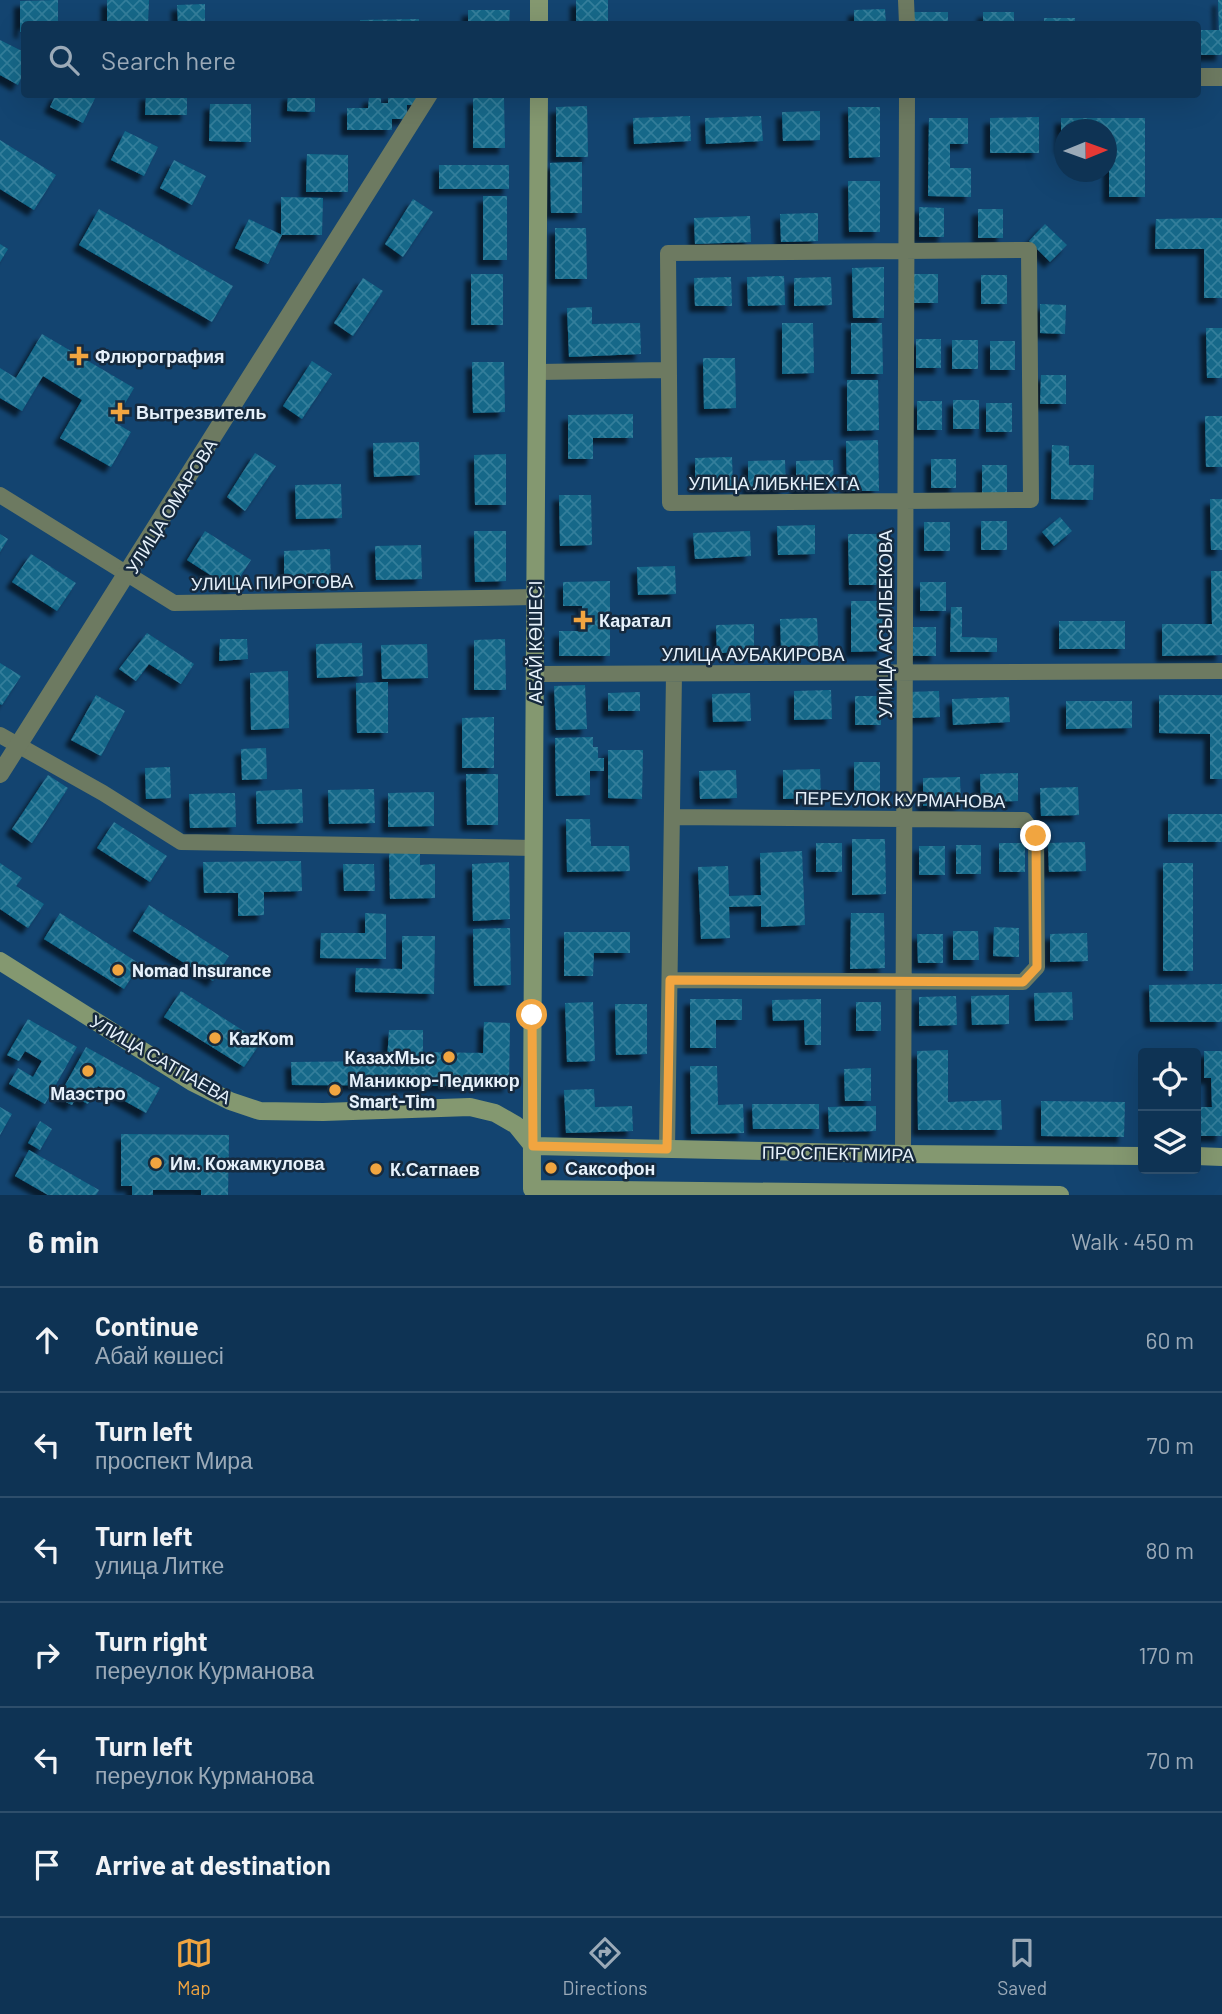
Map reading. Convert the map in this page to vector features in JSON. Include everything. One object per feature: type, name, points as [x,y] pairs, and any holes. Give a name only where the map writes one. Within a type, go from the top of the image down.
[{"type":"main road","points":[[539,0],[539,21]]},
{"type":"main road","name":"АБАЙ КӨШЕСІ","points":[[530,1192],[533,1146],[533,597],[538,372],[539,98]]},
{"type":"main road","name":"УЛИЦА САТПАЕВА","points":[[0,961],[192,1082],[230,1101],[260,1111],[323,1112],[470,1107],[495,1113],[516,1125],[533,1146]]},
{"type":"main road","name":"ПРОСПЕКТ МИРА","points":[[533,1146],[1138,1156]]},
{"type":"main road","points":[[1201,1156],[1222,1157]]},
{"type":"main road","points":[[530,1192],[1060,1195]]},
{"type":"street","points":[[906,0],[906,21]]},
{"type":"street","points":[[1201,77],[1222,77]]},
{"type":"street","name":"УЛИЦА ОМАРОВА","points":[[0,774],[426,98]]},
{"type":"street","name":"УЛИЦА АСЫЛБЕКОВА","points":[[904,1154],[907,98]]},
{"type":"street","name":"УЛИЦА ЛИБКНЕХТА","points":[[1030,250],[1031,500],[670,503],[668,253],[905,251],[1030,250]]},
{"type":"street","points":[[538,372],[668,370]]},
{"type":"street","name":"УЛИЦА ПИРОГОВА","points":[[0,495],[174,603],[533,597]]},
{"type":"street","name":"УЛИЦА АУБАКИРОВА","points":[[535,674],[1222,671]]},
{"type":"street","points":[[667,1149],[674,674]]},
{"type":"street","points":[[0,735],[103,793],[181,842],[534,848]]},
{"type":"street","name":"ПЕРЕУЛОК КУРМАНОВА","points":[[670,980],[1023,982],[1037,967],[1036,836],[1024,820],[673,817]]},
{"type":"building","points":[[58,0],[58,21],[21,21],[20,32],[20,1]]},
{"type":"building","points":[[107,0],[149,0],[148,21],[107,21]]},
{"type":"building","points":[[576,0],[608,0],[608,21],[576,21]]},
{"type":"building","points":[[1218,0],[1222,0],[1222,55],[1201,55],[1201,30],[1219,30]]},
{"type":"building","points":[[205,4],[205,21],[178,21],[177,5]]},
{"type":"building","points":[[885,9],[886,21],[854,21],[854,10]]},
{"type":"building","points":[[468,10],[510,10],[509,21],[468,21]]},
{"type":"building","points":[[914,12],[948,12],[948,21],[914,21]]},
{"type":"building","points":[[983,12],[1014,12],[1014,21],[983,21]]},
{"type":"building","points":[[1044,18],[1075,18],[1075,21],[1044,21]]},
{"type":"building","points":[[419,19],[419,21],[360,21]]},
{"type":"building","points":[[0,40],[21,50],[21,78],[18,85],[0,75]]},
{"type":"building","points":[[54,98],[95,98],[83,123],[50,107]]},
{"type":"building","points":[[146,98],[187,98],[187,115],[145,115]]},
{"type":"building","points":[[288,98],[315,98],[315,112],[287,111]]},
{"type":"building","points":[[369,98],[381,98],[381,103],[388,103],[388,98],[418,98],[418,105],[407,105],[407,119],[392,119],[392,130],[347,130],[347,108],[368,108]]},
{"type":"building","points":[[473,98],[504,98],[505,148],[473,148]]},
{"type":"building","points":[[210,104],[251,104],[251,142],[209,141]]},
{"type":"building","points":[[587,106],[588,157],[556,157],[556,107]]},
{"type":"building","points":[[848,107],[880,107],[880,157],[849,158]]},
{"type":"building","points":[[820,111],[820,140],[783,141],[782,112]]},
{"type":"building","points":[[690,116],[691,141],[634,144],[633,118]]},
{"type":"building","points":[[761,116],[763,141],[706,144],[705,118]]},
{"type":"building","points":[[1039,117],[1039,153],[990,153],[990,118]]},
{"type":"building","points":[[929,118],[968,118],[968,144],[950,144],[950,168],[971,168],[971,197],[928,196]]},
{"type":"building","points":[[1145,118],[1145,197],[1109,197],[1109,182],[1117,182],[1117,119],[1061,119]]},
{"type":"building","points":[[125,131],[158,147],[144,176],[111,160]]},
{"type":"building","points":[[0,140],[56,175],[34,210],[0,189]]},
{"type":"building","points":[[307,154],[348,155],[348,192],[306,192]]},
{"type":"building","points":[[174,160],[206,176],[192,205],[160,188]]},
{"type":"building","points":[[582,162],[582,213],[551,213],[550,163]]},
{"type":"building","points":[[439,165],[509,165],[509,189],[439,189]]},
{"type":"building","points":[[848,181],[880,181],[880,232],[849,232]]},
{"type":"building","points":[[483,196],[507,196],[507,260],[483,260]]},
{"type":"building","points":[[281,197],[323,198],[322,235],[281,235]]},
{"type":"building","points":[[413,199],[433,212],[403,257],[385,244]]},
{"type":"building","points":[[919,207],[944,208],[944,237],[919,237]]},
{"type":"building","points":[[99,209],[233,286],[212,322],[79,245]]},
{"type":"building","points":[[978,209],[1003,209],[1003,238],[978,238]]},
{"type":"building","points":[[818,213],[818,241],[781,242],[780,214]]},
{"type":"building","points":[[750,216],[751,242],[695,244],[694,218]]},
{"type":"building","points":[[1222,218],[1222,298],[1204,298],[1204,249],[1155,249],[1156,219]]},
{"type":"building","points":[[249,219],[282,235],[268,264],[235,248]]},
{"type":"building","points":[[1045,224],[1067,245],[1050,262],[1029,241]]},
{"type":"building","points":[[555,228],[586,228],[587,279],[555,279]]},
{"type":"building","points":[[0,244],[8,249],[0,262]]},
{"type":"building","points":[[884,267],[884,318],[853,318],[852,268]]},
{"type":"building","points":[[471,274],[503,274],[503,325],[471,325]]},
{"type":"building","points":[[913,274],[938,274],[938,303],[913,303]]},
{"type":"building","points":[[981,275],[1007,275],[1007,304],[981,304]]},
{"type":"building","points":[[784,276],[785,305],[748,306],[747,277]]},
{"type":"building","points":[[731,277],[732,306],[695,306],[694,278]]},
{"type":"building","points":[[831,277],[832,305],[794,306],[794,278]]},
{"type":"building","points":[[363,278],[383,291],[353,336],[334,323]]},
{"type":"building","points":[[1040,304],[1066,305],[1065,334],[1040,333]]},
{"type":"building","points":[[592,307],[592,324],[640,323],[641,354],[569,357],[567,308]]},
{"type":"building","points":[[782,323],[813,323],[814,373],[782,374]]},
{"type":"building","points":[[851,323],[882,323],[883,374],[851,374]]},
{"type":"building","points":[[1206,328],[1222,328],[1222,378],[1207,378]]},
{"type":"building","points":[[42,334],[134,388],[114,422],[131,432],[111,467],[60,438],[82,400],[43,376],[22,411],[0,398],[0,368],[16,378]]},
{"type":"building","points":[[916,339],[941,339],[941,368],[916,368]]},
{"type":"building","points":[[952,340],[978,340],[978,369],[952,369]]},
{"type":"building","points":[[990,341],[1015,341],[1015,370],[990,370]]},
{"type":"building","points":[[703,358],[735,358],[736,408],[704,409]]},
{"type":"building","points":[[312,361],[332,374],[302,419],[283,406]]},
{"type":"building","points":[[472,362],[504,362],[505,412],[473,413]]},
{"type":"building","points":[[1041,375],[1066,375],[1066,404],[1040,404]]},
{"type":"building","points":[[847,380],[878,380],[879,430],[847,431]]},
{"type":"building","points":[[953,400],[979,400],[979,429],[953,429]]},
{"type":"building","points":[[917,401],[942,401],[942,430],[917,430]]},
{"type":"building","points":[[986,403],[1012,403],[1012,432],[986,432]]},
{"type":"building","points":[[633,414],[633,438],[593,438],[593,459],[568,459],[568,415]]},
{"type":"building","points":[[1205,416],[1222,416],[1222,467],[1206,467]]},
{"type":"building","points":[[878,440],[879,491],[847,491],[846,441]]},
{"type":"building","points":[[419,442],[420,475],[374,477],[373,443]]},
{"type":"building","points":[[1052,445],[1069,446],[1069,465],[1094,465],[1093,500],[1051,499]]},
{"type":"building","points":[[255,453],[276,466],[245,511],[227,497]]},
{"type":"building","points":[[506,454],[506,505],[475,505],[474,455]]},
{"type":"building","points":[[732,457],[733,486],[695,487],[695,458]]},
{"type":"building","points":[[931,459],[956,459],[956,488],[931,488]]},
{"type":"building","points":[[785,460],[786,489],[748,490],[748,461]]},
{"type":"building","points":[[833,460],[834,489],[796,490],[796,461]]},
{"type":"building","points":[[982,465],[1007,465],[1007,494],[982,494]]},
{"type":"building","points":[[341,484],[342,518],[296,519],[295,485]]},
{"type":"building","points":[[559,495],[591,495],[592,545],[560,546]]},
{"type":"building","points":[[1210,499],[1222,499],[1222,550],[1211,550]]},
{"type":"building","points":[[1060,517],[1072,531],[1054,546],[1042,532]]},
{"type":"building","points":[[981,521],[1007,521],[1007,550],[981,550]]},
{"type":"building","points":[[924,522],[950,522],[950,551],[924,551]]},
{"type":"building","points":[[815,525],[815,554],[778,555],[777,526]]},
{"type":"building","points":[[205,531],[251,560],[232,589],[187,560]]},
{"type":"building","points":[[474,531],[506,531],[506,581],[475,582]]},
{"type":"building","points":[[750,531],[751,556],[695,559],[693,533]]},
{"type":"building","points":[[0,534],[8,539],[0,552]]},
{"type":"building","points":[[848,534],[880,534],[880,585],[849,585]]},
{"type":"building","points":[[421,545],[422,579],[376,580],[375,546]]},
{"type":"building","points":[[330,549],[331,583],[284,584],[284,551]]},
{"type":"building","points":[[31,554],[76,583],[57,611],[12,582]]},
{"type":"building","points":[[675,566],[676,594],[638,595],[637,567]]},
{"type":"building","points":[[1211,571],[1222,571],[1222,655],[1162,656],[1162,624],[1212,624]]},
{"type":"building","points":[[610,581],[610,656],[559,656],[559,631],[582,631],[582,606],[563,606],[563,582]]},
{"type":"building","points":[[920,582],[946,582],[946,611],[920,611]]},
{"type":"building","points":[[851,601],[882,601],[883,651],[851,652]]},
{"type":"building","points":[[951,607],[962,607],[962,637],[997,638],[997,652],[950,652]]},
{"type":"building","points":[[817,618],[818,646],[781,647],[780,619]]},
{"type":"building","points":[[1059,621],[1125,621],[1125,649],[1059,649]]},
{"type":"building","points":[[754,624],[754,652],[717,653],[716,625]]},
{"type":"building","points":[[910,627],[936,627],[936,656],[910,656]]},
{"type":"building","points":[[147,633],[194,664],[181,684],[149,664],[136,681],[119,669]]},
{"type":"building","points":[[220,639],[247,639],[248,659],[219,661]]},
{"type":"building","points":[[505,639],[506,690],[474,690],[474,640]]},
{"type":"building","points":[[362,643],[363,676],[317,678],[316,644]]},
{"type":"building","points":[[427,644],[428,678],[382,679],[381,645]]},
{"type":"building","points":[[0,663],[21,676],[2,705],[0,704]]},
{"type":"building","points":[[288,671],[289,728],[251,730],[250,673]]},
{"type":"building","points":[[388,682],[388,733],[357,733],[356,683]]},
{"type":"building","points":[[585,685],[587,729],[556,730],[554,686]]},
{"type":"building","points":[[831,690],[832,719],[794,720],[794,691]]},
{"type":"building","points":[[939,691],[940,717],[909,718],[908,692]]},
{"type":"building","points":[[640,692],[640,711],[608,711],[608,693]]},
{"type":"building","points":[[750,693],[751,721],[713,722],[712,694]]},
{"type":"building","points":[[96,695],[125,711],[101,756],[71,740]]},
{"type":"building","points":[[1159,695],[1222,695],[1222,779],[1210,779],[1210,734],[1159,733]]},
{"type":"building","points":[[855,696],[881,696],[881,725],[855,725]]},
{"type":"building","points":[[1009,697],[1010,722],[953,725],[952,699]]},
{"type":"building","points":[[1066,701],[1132,701],[1132,728],[1066,729]]},
{"type":"building","points":[[494,717],[494,768],[462,768],[462,718]]},
{"type":"building","points":[[593,737],[593,747],[598,747],[598,758],[604,758],[604,771],[590,771],[590,795],[556,796],[555,738]]},
{"type":"building","points":[[266,748],[267,779],[242,780],[241,749]]},
{"type":"building","points":[[608,750],[643,750],[642,799],[608,798]]},
{"type":"building","points":[[854,762],[880,762],[880,791],[854,791]]},
{"type":"building","points":[[170,767],[171,798],[146,799],[145,768]]},
{"type":"building","points":[[820,769],[821,798],[783,799],[783,770]]},
{"type":"building","points":[[736,770],[737,798],[700,799],[699,771]]},
{"type":"building","points":[[1018,773],[1018,801],[981,802],[980,774]]},
{"type":"building","points":[[466,774],[498,774],[498,825],[467,825]]},
{"type":"building","points":[[48,775],[68,788],[32,843],[12,829]]},
{"type":"building","points":[[960,777],[961,805],[923,806],[923,778]]},
{"type":"building","points":[[1078,787],[1079,815],[1041,816],[1040,788]]},
{"type":"building","points":[[302,789],[303,823],[257,824],[256,791]]},
{"type":"building","points":[[374,789],[375,823],[329,824],[328,790]]},
{"type":"building","points":[[434,792],[434,826],[388,827],[388,793]]},
{"type":"building","points":[[235,793],[236,827],[190,828],[189,794]]},
{"type":"building","points":[[1168,814],[1222,814],[1222,842],[1168,842]]},
{"type":"building","points":[[566,819],[590,819],[591,846],[629,846],[630,871],[567,872]]},
{"type":"building","points":[[114,822],[167,856],[150,882],[97,848]]},
{"type":"building","points":[[852,839],[885,839],[886,894],[852,895]]},
{"type":"building","points":[[1085,842],[1086,871],[1049,872],[1048,843]]},
{"type":"building","points":[[816,843],[842,843],[842,872],[816,872]]},
{"type":"building","points":[[999,843],[1025,843],[1025,872],[999,872]]},
{"type":"building","points":[[956,845],[981,845],[981,874],[956,874]]},
{"type":"building","points":[[919,846],[945,846],[945,875],[919,875]]},
{"type":"building","points":[[420,851],[420,865],[435,864],[435,898],[390,899],[389,852]]},
{"type":"building","points":[[802,851],[805,925],[761,927],[761,906],[729,907],[730,938],[701,939],[698,867],[728,866],[729,896],[761,895],[760,853]]},
{"type":"building","points":[[301,861],[302,891],[264,892],[264,915],[238,916],[238,893],[204,893],[203,862]]},
{"type":"building","points":[[509,862],[510,919],[473,921],[472,864]]},
{"type":"building","points":[[0,863],[22,878],[16,886],[44,904],[28,928],[0,909]]},
{"type":"building","points":[[1163,863],[1193,863],[1193,971],[1163,971]]},
{"type":"building","points":[[343,864],[374,864],[375,891],[344,891]]},
{"type":"building","points":[[149,905],[229,956],[213,981],[133,931]]},
{"type":"building","points":[[60,913],[140,964],[124,989],[44,939]]},
{"type":"building","points":[[365,913],[386,914],[386,959],[320,958],[321,933],[365,933]]},
{"type":"building","points":[[851,913],[884,913],[885,968],[850,969]]},
{"type":"building","points":[[994,927],[1019,928],[1019,957],[993,956]]},
{"type":"building","points":[[510,928],[511,985],[474,986],[473,929]]},
{"type":"building","points":[[953,931],[978,931],[979,960],[953,960]]},
{"type":"building","points":[[564,932],[630,932],[630,953],[594,953],[593,976],[564,976]]},
{"type":"building","points":[[1087,933],[1088,961],[1050,962],[1050,934]]},
{"type":"building","points":[[917,934],[943,934],[943,963],[918,963]]},
{"type":"building","points":[[402,936],[435,936],[434,994],[355,992],[356,968],[402,969]]},
{"type":"building","points":[[1222,984],[1222,1022],[1150,1022],[1149,985]]},
{"type":"building","points":[[181,991],[261,1042],[244,1067],[164,1017]]},
{"type":"building","points":[[1072,992],[1073,1020],[1035,1021],[1034,993]]},
{"type":"building","points":[[1009,995],[1009,1024],[972,1025],[971,996]]},
{"type":"building","points":[[956,996],[957,1025],[919,1026],[919,997]]},
{"type":"building","points":[[690,999],[742,999],[742,1020],[716,1020],[716,1048],[690,1048]]},
{"type":"building","points":[[821,999],[821,1045],[805,1045],[804,1020],[773,1021],[772,1000]]},
{"type":"building","points":[[593,1002],[595,1061],[567,1062],[565,1003]]},
{"type":"building","points":[[856,1002],[881,1002],[881,1031],[856,1031]]},
{"type":"building","points":[[615,1004],[647,1004],[647,1054],[616,1055]]},
{"type":"building","points":[[28,1019],[77,1047],[45,1104],[9,1084],[18,1068],[33,1077],[42,1061],[25,1051],[19,1061],[7,1055]]},
{"type":"building","name":"КазахМыс","points":[[484,1022],[510,1023],[509,1086],[292,1085],[291,1062],[387,1061],[389,1030],[423,1030],[423,1052],[483,1053]]},
{"type":"building","points":[[86,1047],[160,1088],[146,1113],[98,1086],[88,1104],[76,1098],[72,1105],[58,1098]]},
{"type":"building","points":[[948,1050],[948,1102],[1001,1100],[1002,1130],[918,1130],[917,1051]]},
{"type":"building","points":[[1204,1051],[1222,1051],[1222,1136],[1201,1136],[1201,1107],[1212,1107],[1211,1078],[1204,1078]]},
{"type":"building","points":[[690,1066],[717,1066],[718,1105],[743,1104],[744,1133],[691,1134]]},
{"type":"building","points":[[871,1068],[871,1101],[845,1101],[844,1069]]},
{"type":"building","points":[[594,1089],[595,1107],[632,1106],[633,1131],[566,1133],[564,1090]]},
{"type":"building","points":[[1041,1101],[1125,1102],[1124,1137],[1041,1136]]},
{"type":"building","points":[[752,1104],[819,1104],[819,1129],[753,1129]]},
{"type":"building","points":[[876,1106],[876,1131],[829,1132],[828,1107]]},
{"type":"building","points":[[0,1107],[12,1114],[0,1135]]},
{"type":"building","points":[[40,1121],[52,1129],[40,1150],[28,1143]]},
{"type":"building","points":[[121,1134],[229,1135],[228,1195],[201,1195],[201,1190],[153,1190],[153,1195],[132,1195],[132,1186],[121,1186]]},
{"type":"building","points":[[29,1150],[99,1190],[96,1195],[48,1195],[15,1176]]},
{"type":"place","name":"Флюрография","points":[[79,356]]},
{"type":"place","name":"Вытрезвитель","points":[[120,412]]},
{"type":"place","name":"Каратал","points":[[583,620]]},
{"type":"place","name":"Nomad Insurance","points":[[118,970]]},
{"type":"place","name":"KazKom","points":[[215,1038]]},
{"type":"place","name":"КазахМыс","points":[[449,1057]]},
{"type":"place","name":"Маэстро","points":[[88,1071]]},
{"type":"place","name":"Маникюр-Педикюр Smart-Tim","points":[[335,1090]]},
{"type":"place","name":"Им. Кожамкулова","points":[[156,1163]]},
{"type":"place","name":"Саксофон","points":[[551,1168]]},
{"type":"place","name":"К.Сатпаев","points":[[376,1169]]},
{"type":"route","points":[[532,1015],[533,1146],[667,1149],[670,980],[1023,982],[1037,967],[1036,836]]}]
